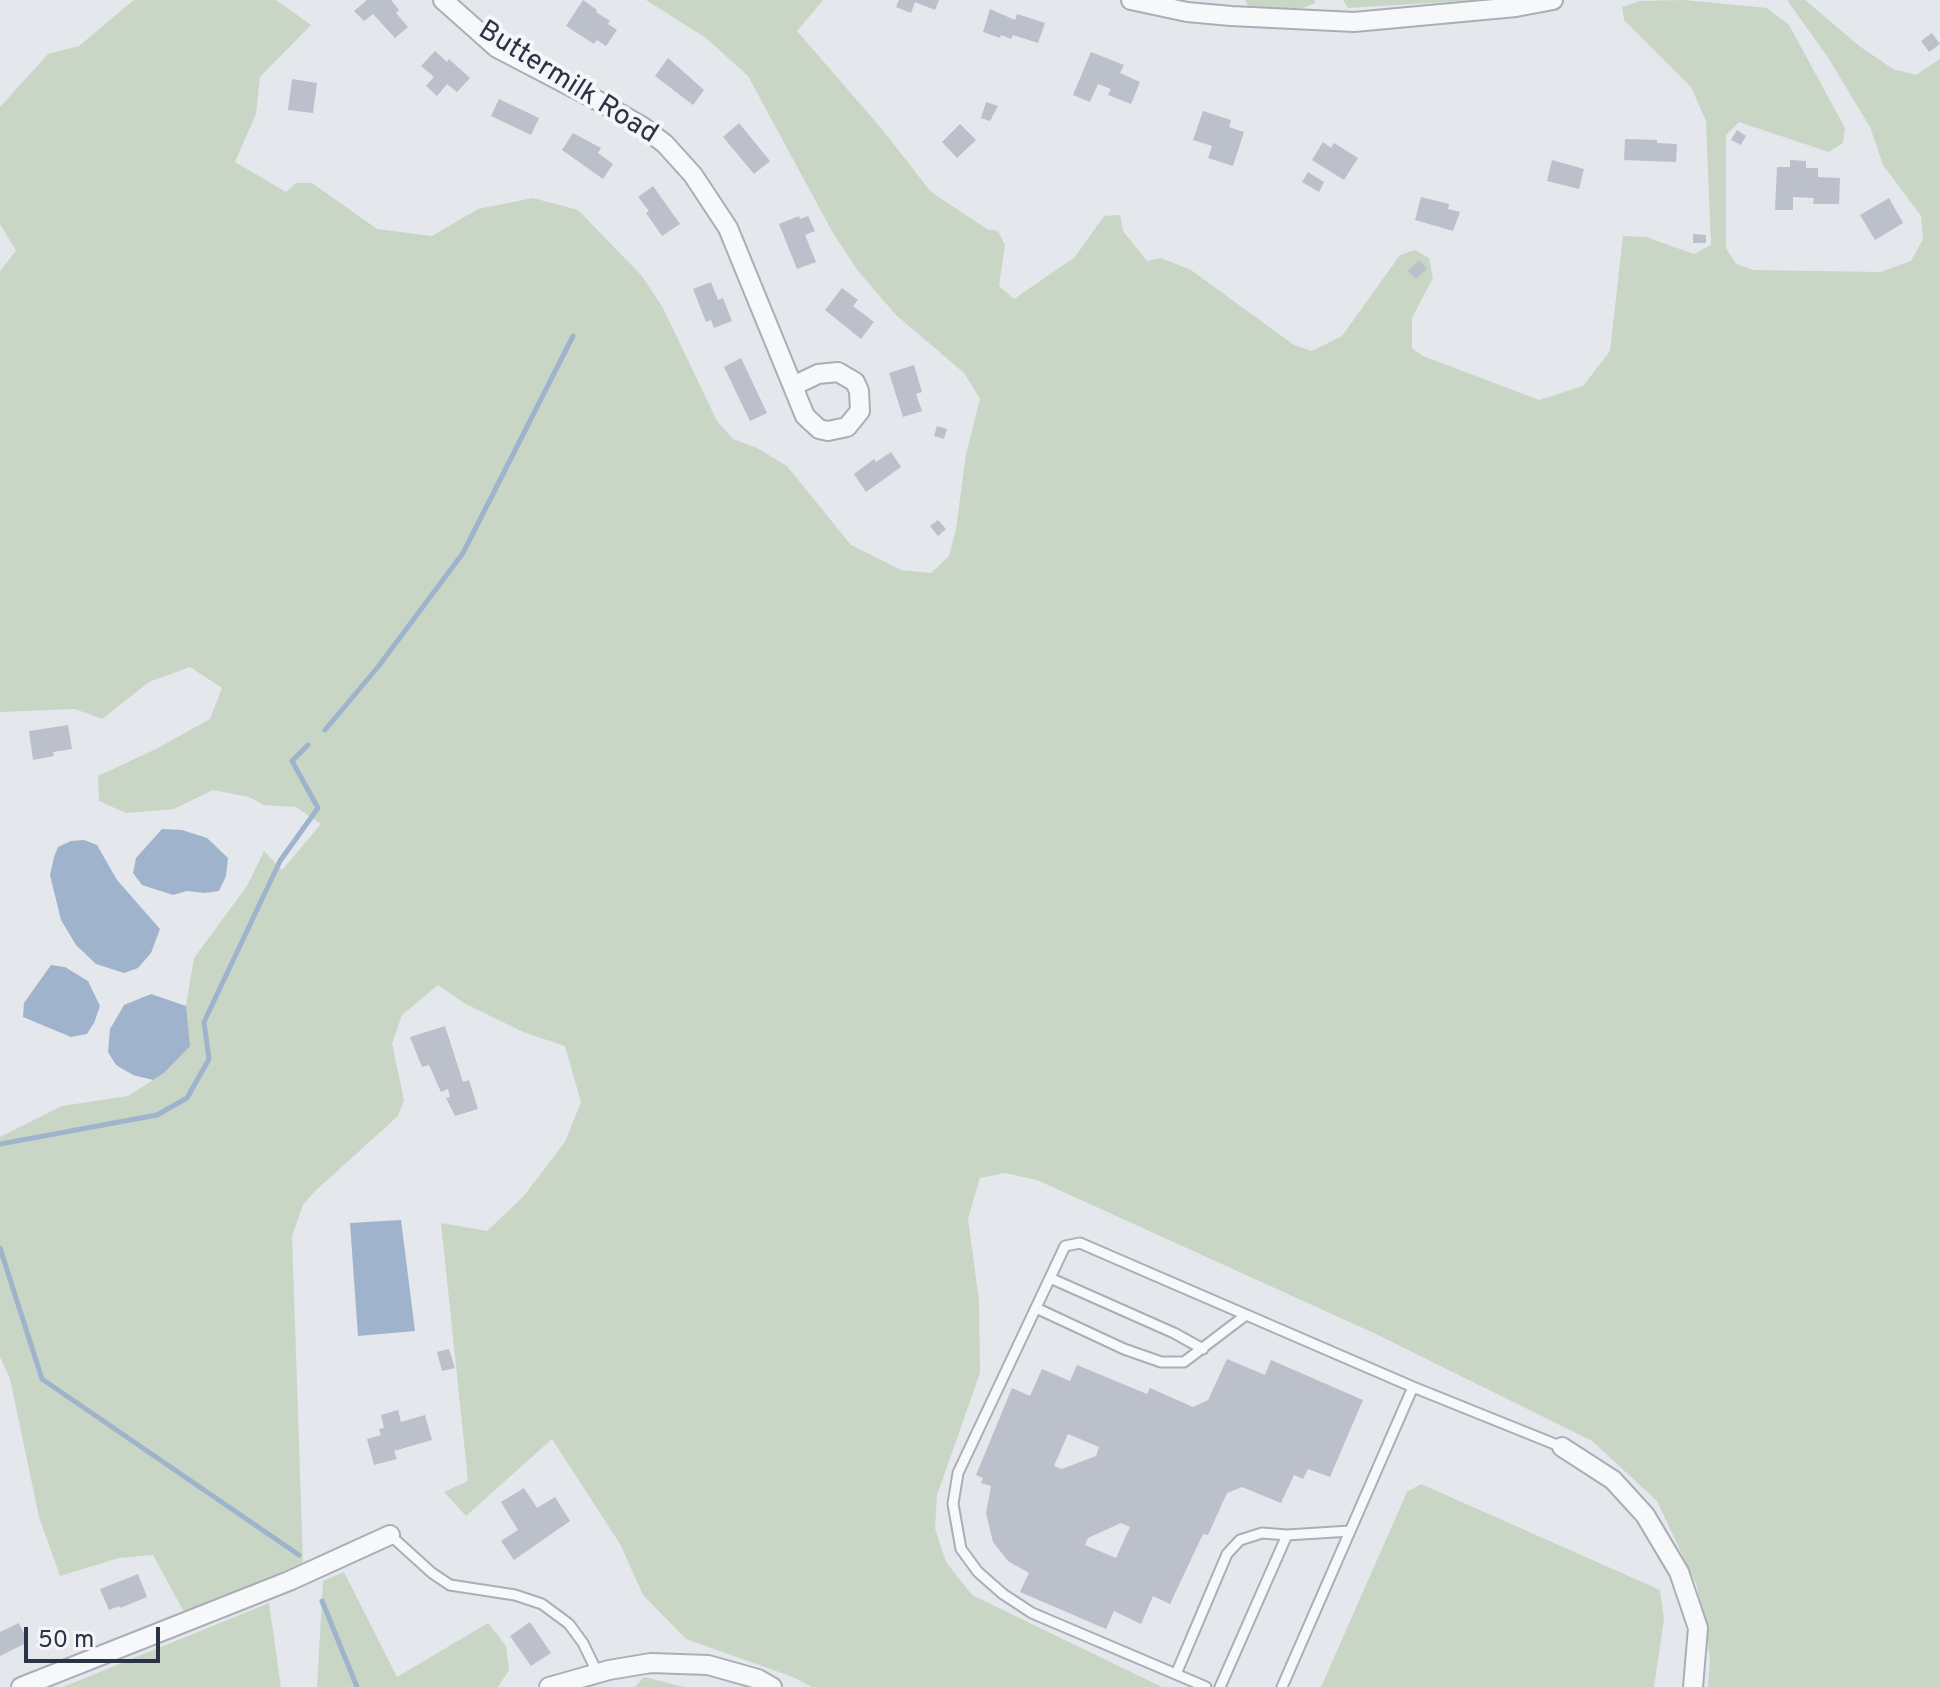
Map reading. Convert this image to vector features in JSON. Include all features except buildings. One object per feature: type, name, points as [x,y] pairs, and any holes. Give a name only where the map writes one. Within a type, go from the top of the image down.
[{"type":"street","name":"Buttermilk Road","points":[[443,0],[497,48],[643,127],[665,144],[693,175],[713,204],[740,253],[793,386]]},
{"type":"street","points":[[1131,0],[1216,15],[1354,22],[1516,7],[1553,0]]},
{"type":"street","points":[[1562,1447],[1613,1480],[1645,1515],[1679,1572],[1698,1628],[1693,1687]]},
{"type":"street","points":[[21,1687],[289,1581],[390,1535]]},
{"type":"street","points":[[549,1687],[651,1663],[708,1665],[758,1679],[772,1687]]},
{"type":"lane","points":[[1206,1687],[1032,1613],[1003,1594],[978,1572],[961,1549],[953,1504],[958,1473],[1065,1246],[1080,1243],[1413,1387],[1562,1447]]},
{"type":"lane","points":[[1050,1278],[1203,1349]]},
{"type":"lane","points":[[1036,1308],[1124,1349],[1161,1362],[1184,1362],[1246,1315]]},
{"type":"lane","points":[[1282,1687],[1413,1387]]},
{"type":"lane","points":[[1176,1674],[1227,1554],[1240,1540],[1262,1533],[1287,1535],[1350,1531]]},
{"type":"lane","points":[[390,1535],[450,1585],[515,1595],[542,1604],[569,1624],[583,1643],[598,1674]]},
{"type":"lane","points":[[1220,1687],[1287,1535]]},
{"type":"green space","points":[[134,0],[276,0],[311,25],[260,77],[256,114],[235,162],[286,192],[296,183],[312,183],[377,229],[432,236],[478,209],[533,198],[578,210],[642,276],[663,308],[717,421],[733,439],[757,448],[787,466],[851,545],[901,570],[931,573],[949,556],[956,529],[966,454],[980,399],[964,373],[896,315],[858,271],[833,233],[748,76],[706,38],[646,0],[823,0],[797,31],[881,128],[931,192],[987,229],[998,231],[1005,245],[999,286],[1014,299],[1075,257],[1104,216],[1120,215],[1123,231],[1147,261],[1161,258],[1191,270],[1294,345],[1312,351],[1342,336],[1400,255],[1415,250],[1429,258],[1433,278],[1412,318],[1412,348],[1423,356],[1539,400],[1583,386],[1610,351],[1623,236],[1646,237],[1694,254],[1711,245],[1706,121],[1691,87],[1624,20],[1622,7],[1640,1],[1684,0],[1767,8],[1789,25],[1845,128],[1843,143],[1829,152],[1739,122],[1726,135],[1726,248],[1736,264],[1753,270],[1880,272],[1911,261],[1923,239],[1921,216],[1883,165],[1870,127],[1829,59],[1787,0],[1805,0],[1862,48],[1893,69],[1916,75],[1940,59],[1940,1687],[1708,1687],[1710,1658],[1697,1586],[1657,1501],[1592,1441],[1378,1335],[1037,1180],[1005,1173],[980,1178],[968,1218],[979,1301],[980,1373],[937,1495],[935,1528],[946,1562],[972,1595],[1162,1687],[812,1687],[793,1677],[686,1639],[643,1595],[620,1544],[552,1439],[466,1516],[444,1492],[468,1481],[441,1223],[487,1231],[523,1197],[565,1142],[581,1102],[565,1046],[523,1032],[464,1003],[438,985],[402,1015],[392,1044],[404,1100],[398,1116],[314,1192],[303,1205],[292,1236],[303,1562],[184,1612],[153,1555],[119,1558],[60,1576],[39,1517],[10,1379],[0,1357],[0,1137],[62,1106],[128,1096],[164,1073],[189,1046],[186,1006],[194,958],[247,886],[264,851],[282,870],[321,824],[296,807],[264,805],[249,797],[213,790],[174,809],[126,813],[99,801],[98,776],[210,719],[222,688],[190,667],[149,682],[102,719],[75,709],[0,712],[0,271],[16,251],[0,224],[0,107],[48,54],[79,46]]},
{"type":"green space","points":[[1245,0],[1315,0],[1315,3],[1303,8],[1259,9],[1249,8]]},
{"type":"green space","points":[[1343,0],[1480,0],[1348,8]]},
{"type":"green space","points":[[1421,1484],[1660,1590],[1664,1619],[1654,1687],[1321,1687],[1407,1492]]},
{"type":"green space","points":[[344,1572],[397,1677],[488,1623],[506,1646],[509,1670],[498,1687],[317,1687],[323,1581]]},
{"type":"green space","points":[[269,1603],[281,1687],[63,1687]]},
{"type":"green space","points":[[644,1677],[684,1687],[635,1687]]},
{"type":"water","points":[[162,829],[182,830],[207,838],[228,858],[226,876],[219,891],[187,891],[173,895],[142,885],[133,873],[136,858]]},
{"type":"water","points":[[84,840],[97,845],[117,880],[160,929],[151,953],[138,968],[124,973],[96,964],[76,945],[61,920],[50,875],[54,857],[58,847],[71,841]]},
{"type":"water","points":[[51,965],[65,967],[88,981],[100,1006],[87,1034],[71,1037],[23,1017],[24,1003]]},
{"type":"water","points":[[151,994],[186,1006],[190,1046],[153,1080],[133,1075],[116,1065],[108,1052],[110,1029],[124,1005]]},
{"type":"water","points":[[401,1220],[415,1331],[358,1336],[350,1223]]},
{"type":"waterway","points":[[325,730],[378,667],[463,553],[573,336]]},
{"type":"waterway","points":[[0,1144],[157,1115],[187,1098],[209,1059],[204,1022],[280,861],[318,808],[292,761],[308,745]]},
{"type":"waterway","points":[[0,1248],[42,1379],[299,1555]]},
{"type":"waterway","points":[[322,1601],[357,1687]]}]
